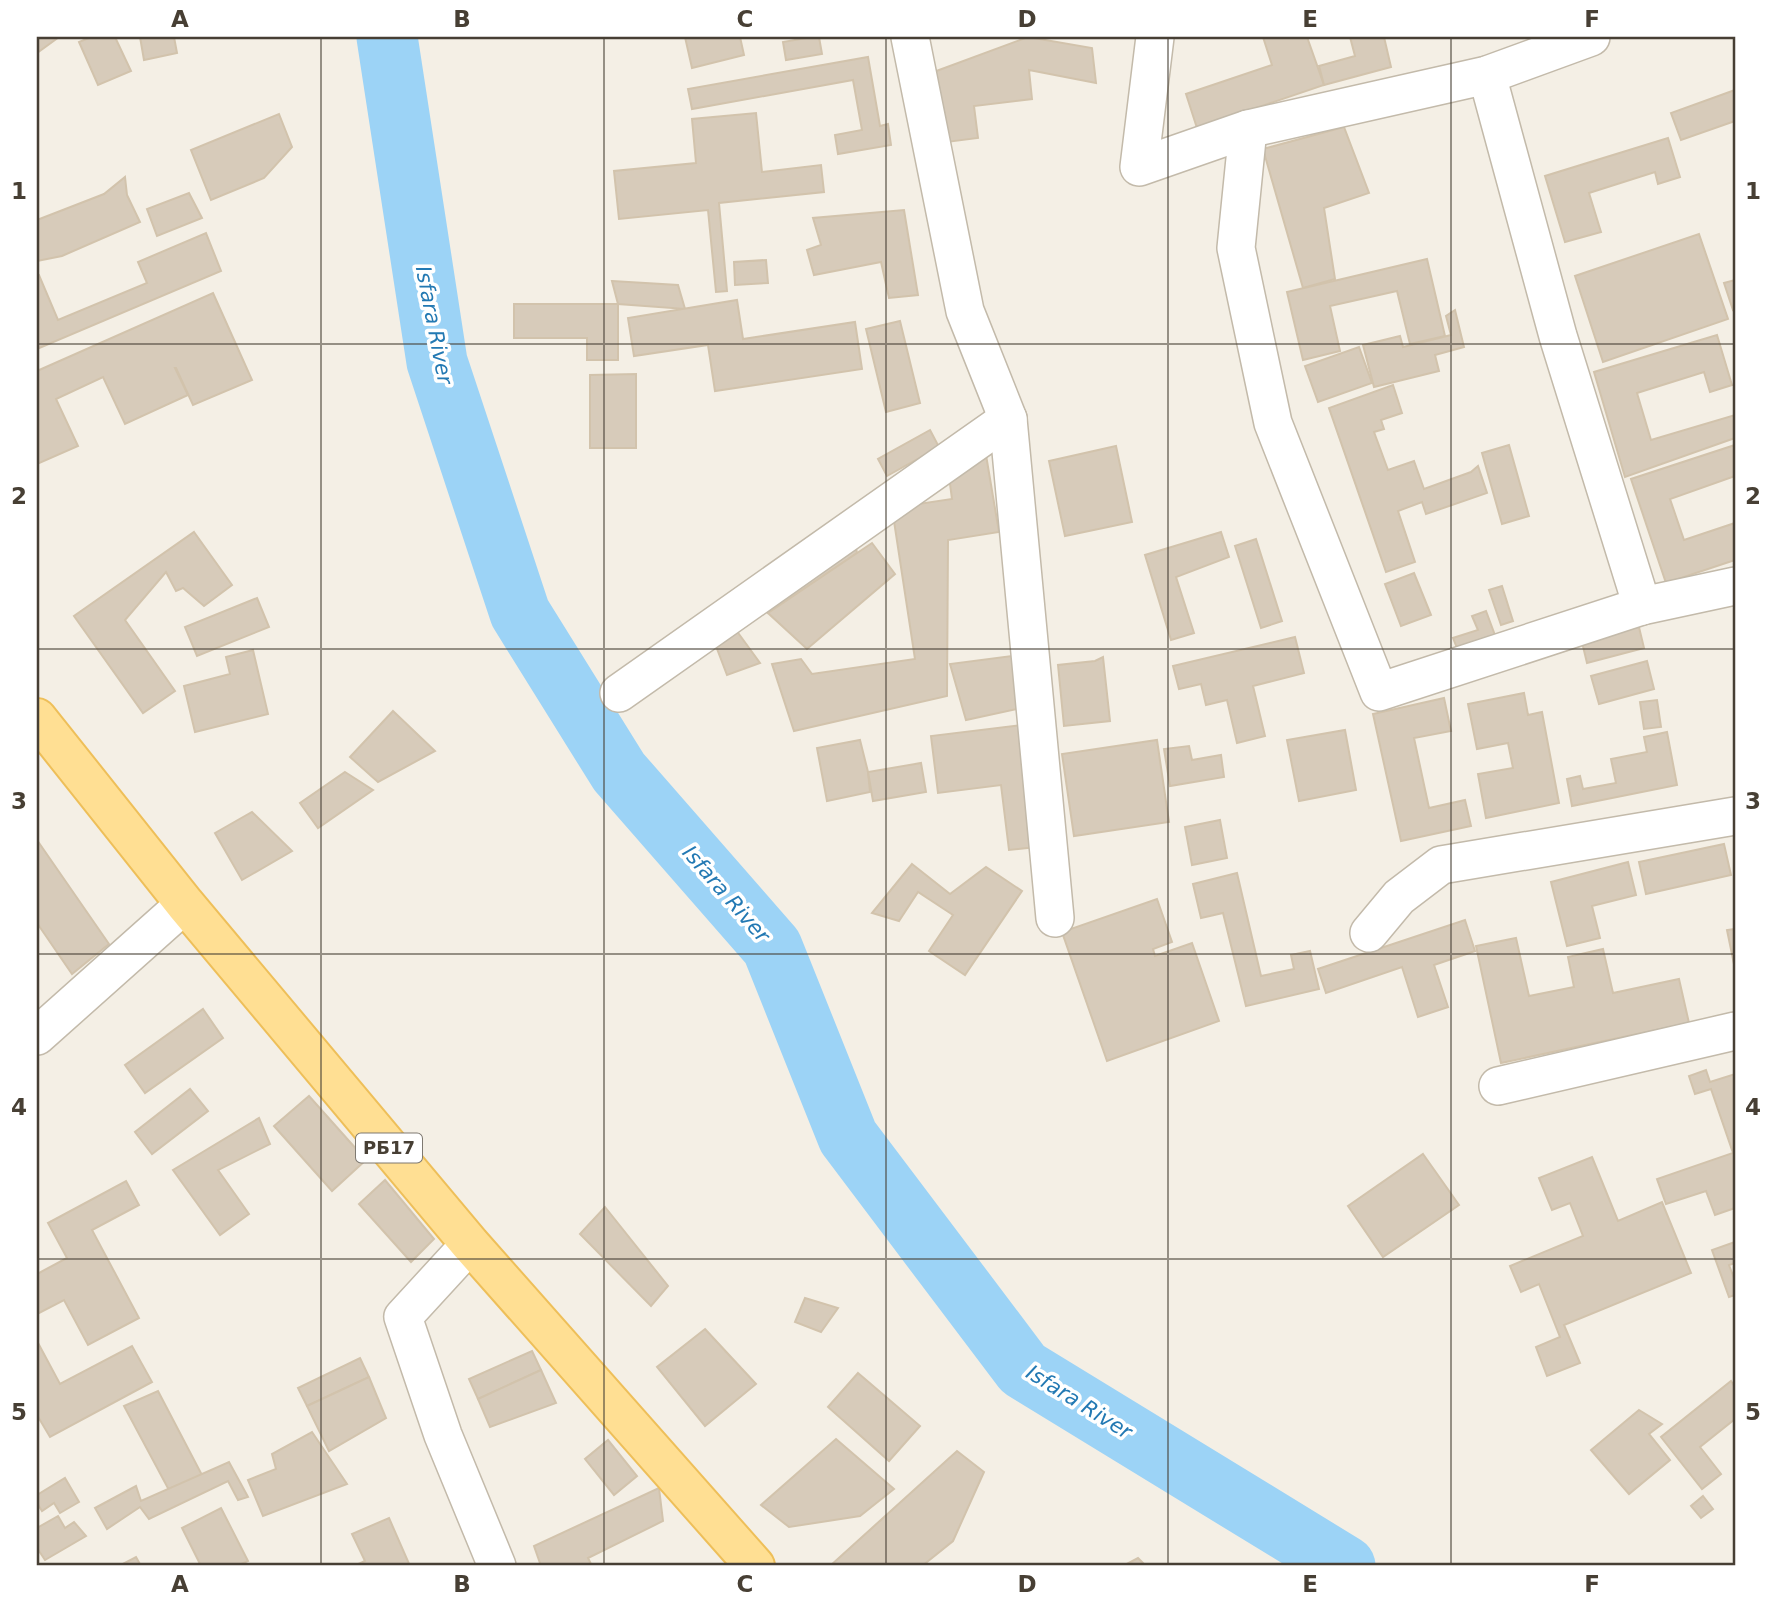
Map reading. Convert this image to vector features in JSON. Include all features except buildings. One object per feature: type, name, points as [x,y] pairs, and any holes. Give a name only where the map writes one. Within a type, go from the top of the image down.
[{"type":"main road","name":"РБ17","points":[[37,718],[185,904],[470,1244],[755,1566]]},
{"type":"street","points":[[910,37],[965,311],[1008,419],[1055,918]]},
{"type":"street","points":[[1155,37],[1139,167],[1248,129],[1487,75],[1591,37]]},
{"type":"street","points":[[1487,75],[1558,336],[1642,606]]},
{"type":"street","points":[[1248,129],[1236,248],[1273,423],[1379,692],[1642,606],[1735,586]]},
{"type":"street","points":[[619,693],[1008,419]]},
{"type":"street","points":[[1369,933],[1399,897],[1441,865],[1735,816]]},
{"type":"street","points":[[37,1036],[185,904]]},
{"type":"street","points":[[1498,1086],[1735,1031]]},
{"type":"street","points":[[470,1244],[403,1317],[443,1435],[498,1566]]},
{"type":"waterway","name":"Isfara River","points":[[387,37],[437,362],[520,613],[619,772],[772,947],[848,1137],[1023,1369],[1345,1566]]}]
